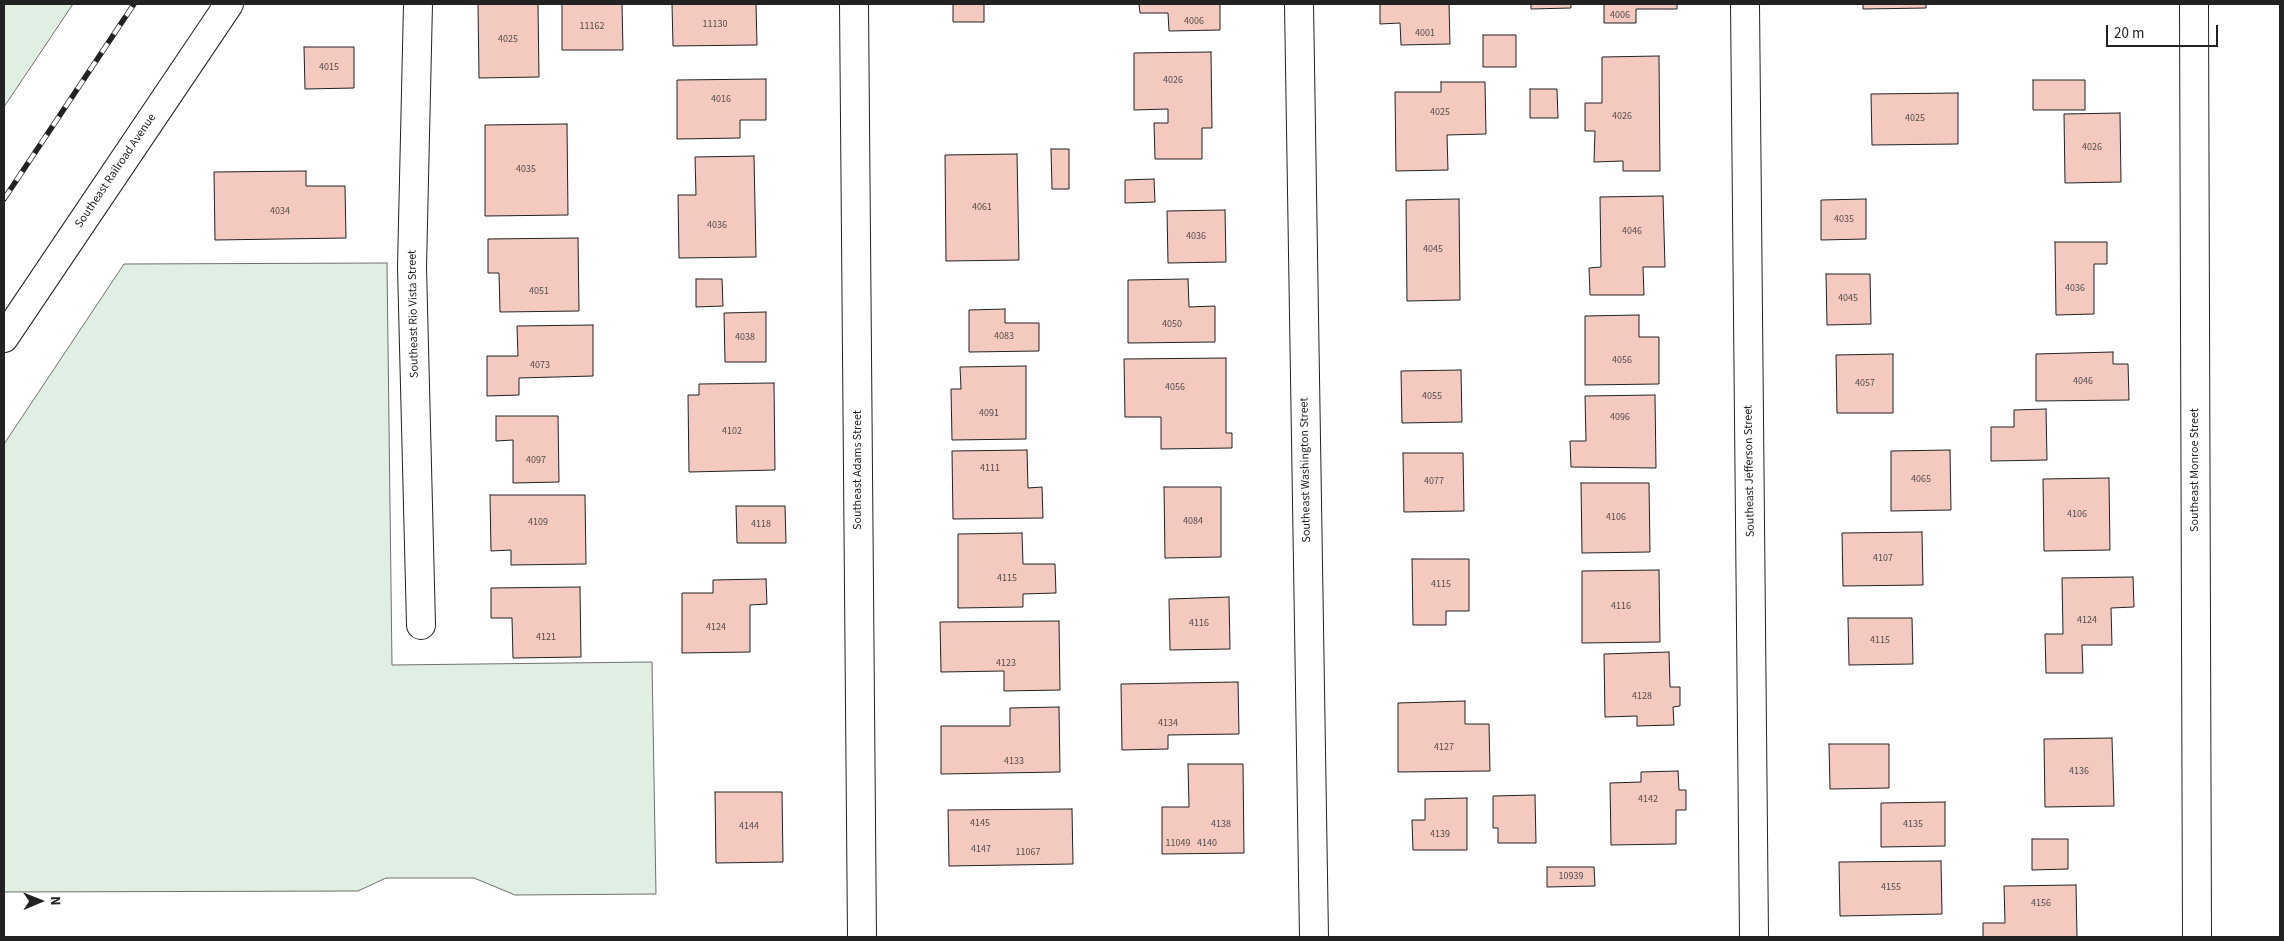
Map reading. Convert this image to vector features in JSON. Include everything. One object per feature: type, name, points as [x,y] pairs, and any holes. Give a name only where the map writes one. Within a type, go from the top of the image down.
[{"type":"street","name":"Southeast Railroad Avenue","points":[[4,338],[230,4]]},
{"type":"street","name":"Southeast Rio Vista Street","points":[[418,4],[412,267],[421,625]]},
{"type":"street","name":"Southeast Adams Street","points":[[854,4],[862,937]]},
{"type":"street","name":"Southeast Washington Street","points":[[1299,4],[1314,937]]},
{"type":"street","name":"Southeast Jefferson Street","points":[[1745,4],[1754,937]]},
{"type":"street","name":"Southeast Monroe Street","points":[[2194,4],[2197,937]]},
{"type":"green space","points":[[4,4],[73,4],[4,107]]},
{"type":"green space","points":[[387,263],[392,665],[652,662],[656,894],[515,895],[474,878],[386,878],[358,891],[4,892],[4,444],[124,264]]},
{"type":"building","points":[[478,4],[538,4],[539,77],[479,78]]},
{"type":"building","points":[[562,4],[622,4],[623,50],[562,50]]},
{"type":"building","points":[[672,4],[756,4],[757,45],[673,46]]},
{"type":"building","points":[[953,4],[984,4],[984,22],[953,22]]},
{"type":"building","points":[[1139,4],[1220,4],[1220,30],[1169,31],[1168,13],[1140,13]]},
{"type":"building","points":[[1380,4],[1449,4],[1450,44],[1401,45],[1400,23],[1380,24]]},
{"type":"building","points":[[1531,4],[1571,4],[1571,8],[1531,9]]},
{"type":"building","points":[[1604,4],[1677,4],[1677,9],[1636,9],[1636,23],[1604,23]]},
{"type":"building","points":[[1863,4],[1926,4],[1926,8],[1863,9]]},
{"type":"building","points":[[1483,35],[1516,35],[1516,67],[1483,67]]},
{"type":"building","points":[[304,47],[354,47],[354,88],[305,89]]},
{"type":"building","points":[[1211,52],[1212,128],[1202,128],[1202,159],[1155,159],[1154,123],[1168,123],[1168,109],[1134,110],[1134,53]]},
{"type":"building","points":[[1659,56],[1660,171],[1623,171],[1623,161],[1594,162],[1595,131],[1585,131],[1585,103],[1602,103],[1602,57]]},
{"type":"building","points":[[766,79],[766,120],[740,120],[740,138],[677,139],[677,80]]},
{"type":"building","points":[[2033,80],[2085,80],[2085,110],[2033,110]]},
{"type":"building","points":[[1441,82],[1485,82],[1486,134],[1447,135],[1448,170],[1396,171],[1395,92],[1441,92]]},
{"type":"building","points":[[1530,89],[1557,89],[1558,118],[1530,118]]},
{"type":"building","points":[[1958,93],[1958,144],[1872,145],[1871,94]]},
{"type":"building","points":[[2120,113],[2121,182],[2065,183],[2064,114]]},
{"type":"building","points":[[567,124],[568,215],[485,216],[485,125]]},
{"type":"building","points":[[1051,149],[1069,149],[1069,189],[1052,189]]},
{"type":"building","points":[[1017,154],[1019,260],[946,261],[945,155]]},
{"type":"building","points":[[754,156],[756,257],[679,258],[678,195],[696,195],[695,157]]},
{"type":"building","points":[[306,171],[306,186],[345,186],[346,238],[215,240],[214,172]]},
{"type":"building","points":[[1154,179],[1155,202],[1125,203],[1125,180]]},
{"type":"building","points":[[1663,196],[1665,267],[1643,267],[1644,295],[1590,295],[1589,268],[1601,267],[1600,197]]},
{"type":"building","points":[[1459,199],[1460,300],[1407,301],[1406,200]]},
{"type":"building","points":[[1866,199],[1866,239],[1821,240],[1821,200]]},
{"type":"building","points":[[1225,210],[1226,262],[1168,263],[1167,211]]},
{"type":"building","points":[[578,238],[579,311],[500,312],[499,273],[488,273],[488,239]]},
{"type":"building","points":[[2055,242],[2107,242],[2107,264],[2094,264],[2094,314],[2056,315]]},
{"type":"building","points":[[1826,274],[1870,274],[1871,324],[1827,325]]},
{"type":"building","points":[[696,279],[722,279],[723,306],[696,307]]},
{"type":"building","points":[[1188,279],[1189,307],[1215,306],[1215,342],[1128,343],[1128,280]]},
{"type":"building","points":[[1005,309],[1005,323],[1039,323],[1039,351],[969,352],[969,310]]},
{"type":"building","points":[[766,312],[766,362],[725,362],[724,313]]},
{"type":"building","points":[[1639,315],[1639,337],[1659,337],[1659,384],[1585,385],[1585,316]]},
{"type":"building","points":[[593,325],[593,376],[519,378],[519,395],[487,396],[487,356],[518,356],[517,326]]},
{"type":"building","points":[[2113,352],[2113,364],[2128,364],[2129,400],[2036,401],[2036,354]]},
{"type":"building","points":[[1893,354],[1893,413],[1837,413],[1836,355]]},
{"type":"building","points":[[1226,358],[1226,433],[1232,433],[1232,448],[1161,449],[1161,417],[1125,417],[1124,359]]},
{"type":"building","points":[[1026,366],[1026,439],[952,440],[951,389],[961,389],[960,367]]},
{"type":"building","points":[[1461,370],[1462,422],[1402,423],[1401,371]]},
{"type":"building","points":[[774,383],[775,470],[689,472],[688,395],[699,395],[699,384]]},
{"type":"building","points":[[1655,395],[1656,468],[1571,467],[1570,441],[1586,441],[1585,396]]},
{"type":"building","points":[[2046,409],[2047,460],[1991,461],[1991,427],[2014,427],[2014,410]]},
{"type":"building","points":[[496,416],[558,416],[559,482],[513,483],[513,440],[496,441]]},
{"type":"building","points":[[1027,450],[1028,488],[1042,487],[1043,518],[953,519],[952,451]]},
{"type":"building","points":[[1950,450],[1951,510],[1891,511],[1891,451]]},
{"type":"building","points":[[1403,453],[1463,453],[1464,511],[1404,512]]},
{"type":"building","points":[[2109,478],[2110,550],[2044,551],[2043,479]]},
{"type":"building","points":[[1581,483],[1649,483],[1650,552],[1582,553]]},
{"type":"building","points":[[1164,487],[1221,487],[1221,557],[1165,558]]},
{"type":"building","points":[[490,495],[585,495],[586,564],[511,565],[511,550],[491,551]]},
{"type":"building","points":[[736,506],[785,506],[786,543],[737,543]]},
{"type":"building","points":[[1922,532],[1923,585],[1843,586],[1842,533]]},
{"type":"building","points":[[1022,533],[1023,564],[1055,564],[1056,593],[1023,594],[1023,607],[958,608],[958,534]]},
{"type":"building","points":[[1412,559],[1469,559],[1469,611],[1446,611],[1446,625],[1413,625]]},
{"type":"building","points":[[1659,570],[1660,642],[1582,643],[1582,571]]},
{"type":"building","points":[[2133,577],[2134,607],[2111,608],[2112,645],[2082,645],[2083,673],[2046,673],[2045,634],[2063,634],[2062,578]]},
{"type":"building","points":[[766,579],[767,604],[750,605],[750,652],[682,653],[682,593],[713,593],[713,580]]},
{"type":"building","points":[[580,587],[581,657],[513,658],[512,618],[491,618],[491,588]]},
{"type":"building","points":[[1229,597],[1230,649],[1170,650],[1169,599]]},
{"type":"building","points":[[1848,618],[1912,618],[1913,664],[1849,665]]},
{"type":"building","points":[[1059,621],[1060,690],[1004,691],[1004,671],[941,672],[940,622]]},
{"type":"building","points":[[1669,652],[1670,687],[1680,687],[1680,706],[1673,707],[1674,725],[1637,726],[1637,716],[1605,717],[1604,654]]},
{"type":"building","points":[[1238,682],[1239,734],[1168,735],[1168,749],[1122,750],[1121,684]]},
{"type":"building","points":[[1465,701],[1465,724],[1489,724],[1490,771],[1398,772],[1398,703]]},
{"type":"building","points":[[1059,707],[1060,772],[941,774],[941,726],[1010,726],[1010,708]]},
{"type":"building","points":[[2112,738],[2114,806],[2045,807],[2044,739]]},
{"type":"building","points":[[1829,744],[1889,744],[1889,788],[1830,789]]},
{"type":"building","points":[[1188,764],[1243,764],[1244,853],[1162,854],[1162,807],[1189,807]]},
{"type":"building","points":[[1678,771],[1679,790],[1686,790],[1686,810],[1676,810],[1676,844],[1611,845],[1610,783],[1641,782],[1641,772]]},
{"type":"building","points":[[715,792],[782,792],[783,862],[716,863]]},
{"type":"building","points":[[1535,795],[1536,843],[1498,843],[1498,828],[1493,828],[1493,796]]},
{"type":"building","points":[[1467,798],[1467,850],[1413,850],[1412,820],[1425,820],[1425,799]]},
{"type":"building","points":[[1945,802],[1945,846],[1881,847],[1881,803]]},
{"type":"building","points":[[1072,809],[1073,864],[949,866],[948,810]]},
{"type":"building","points":[[2032,839],[2068,839],[2068,869],[2032,870]]},
{"type":"building","points":[[1941,861],[1942,914],[1840,916],[1839,862]]},
{"type":"building","points":[[1547,867],[1594,867],[1595,886],[1547,887]]},
{"type":"building","points":[[2076,885],[2077,937],[1983,937],[1983,923],[2005,923],[2004,886]]},
{"type":"railway","points":[[4,199],[134,4]]}]
